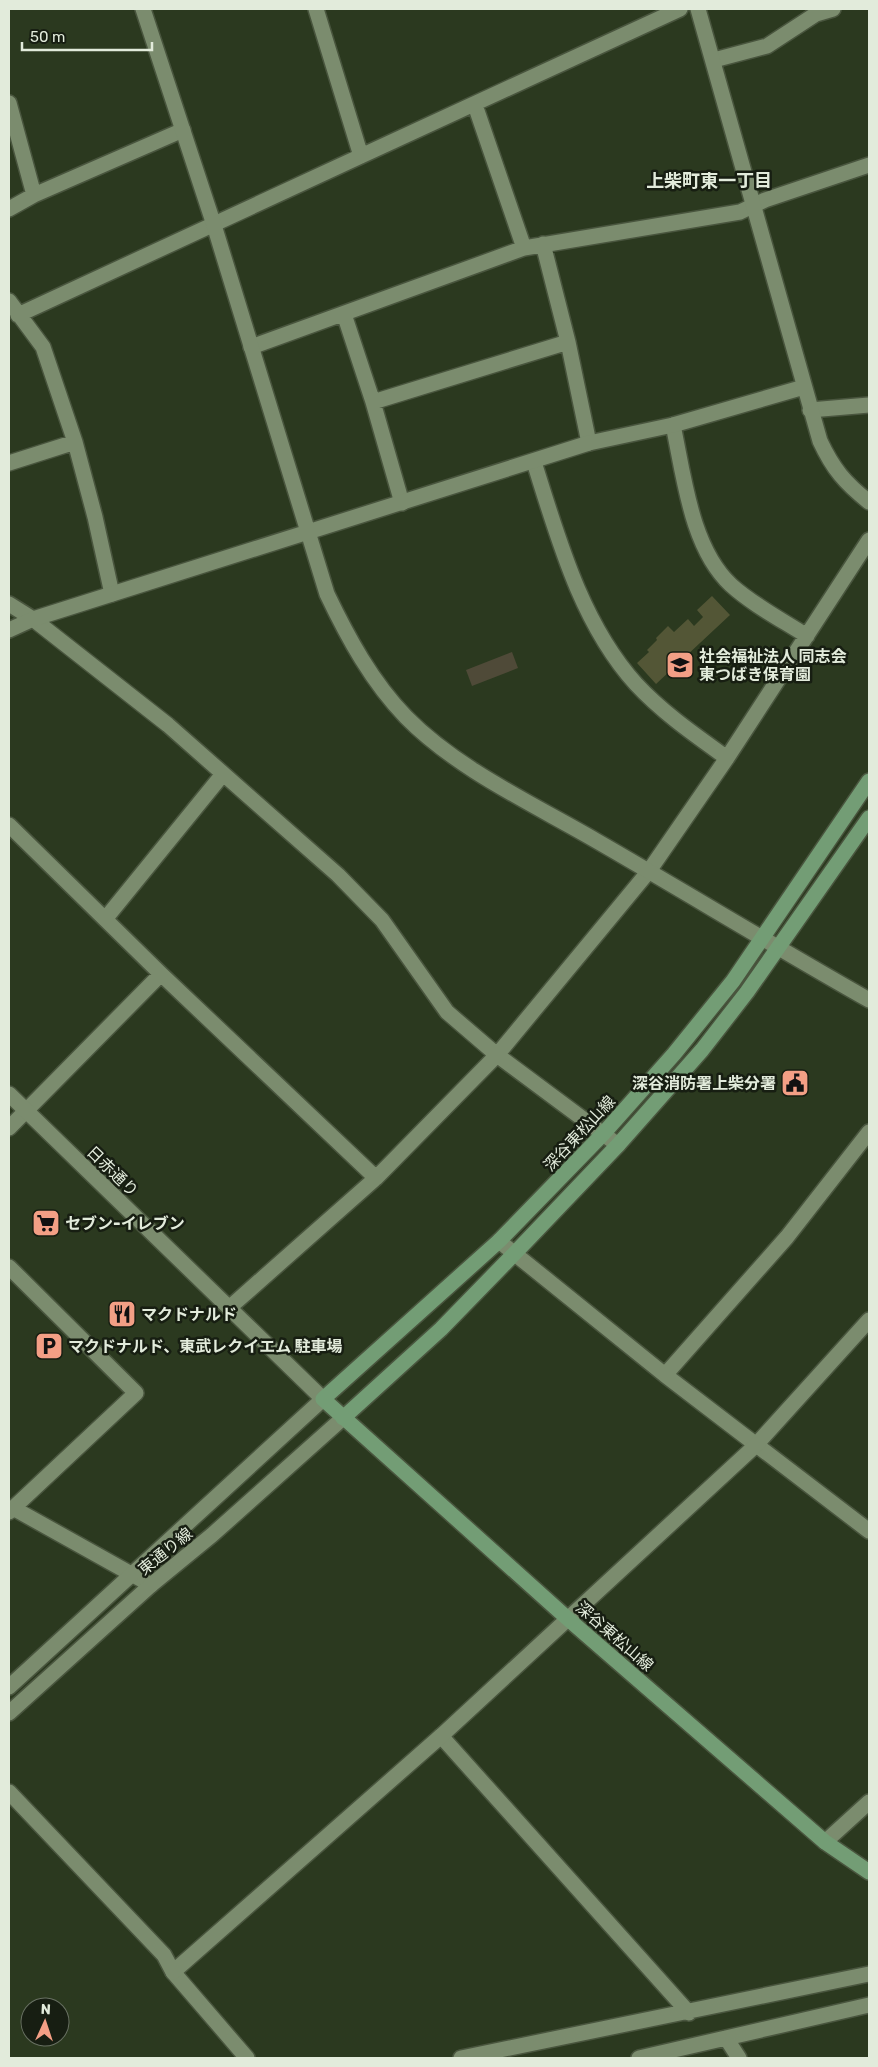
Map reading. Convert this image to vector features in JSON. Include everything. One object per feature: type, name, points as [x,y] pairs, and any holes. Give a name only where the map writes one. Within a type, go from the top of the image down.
[{"type":"main road","name":"深谷東松山線","points":[[869,781],[732,981],[674,1054],[603,1134],[499,1241],[323,1399],[568,1618],[825,1842],[869,1872]]},
{"type":"main road","points":[[344,1418],[441,1329],[514,1254],[618,1145],[702,1050],[778,949],[869,818]]},
{"type":"street","points":[[143,9],[214,225],[327,594],[343,627],[377,681],[405,716],[432,741],[494,782],[649,871],[778,949],[869,1000]]},
{"type":"street","points":[[316,9],[361,156]]},
{"type":"street","points":[[18,315],[680,9]]},
{"type":"street","points":[[698,9],[714,60],[820,441],[832,466],[848,486],[869,502]]},
{"type":"street","points":[[714,60],[767,46],[816,14],[833,9]]},
{"type":"street","points":[[9,103],[34,195]]},
{"type":"street","points":[[475,105],[524,248]]},
{"type":"street","points":[[9,209],[34,195],[182,130]]},
{"type":"street","points":[[251,346],[524,248],[740,212],[869,165]]},
{"type":"street","points":[[543,244],[568,342],[589,444]]},
{"type":"street","points":[[9,301],[43,347],[75,442],[95,517],[112,594]]},
{"type":"street","points":[[344,314],[373,402],[402,503]]},
{"type":"street","points":[[373,402],[568,342]]},
{"type":"street","points":[[9,630],[33,620],[112,594],[308,534],[589,444],[673,425],[804,387]]},
{"type":"street","points":[[810,410],[869,405]]},
{"type":"street","points":[[673,425],[695,523],[711,560],[731,584],[807,636]]},
{"type":"street","points":[[9,463],[75,442]]},
{"type":"street","points":[[534,462],[572,575],[590,617],[609,647],[636,683],[656,703],[677,722],[727,758]]},
{"type":"street","points":[[229,1308],[376,1178],[497,1055],[649,871],[727,758],[869,540]]},
{"type":"street","points":[[9,604],[33,620],[168,725],[338,875],[382,920],[447,1012],[497,1055],[618,1145]]},
{"type":"street","points":[[106,918],[223,774]]},
{"type":"street","points":[[9,825],[161,974],[376,1178]]},
{"type":"street","points":[[9,1128],[161,974]]},
{"type":"street","name":"日赤通り","points":[[9,1094],[323,1399]]},
{"type":"street","points":[[665,1375],[787,1237],[869,1132]]},
{"type":"street","points":[[499,1241],[755,1446],[869,1531]]},
{"type":"street","points":[[9,1267],[136,1393],[11,1510],[151,1585]]},
{"type":"street","points":[[173,1972],[441,1736],[755,1446],[867,1325]]},
{"type":"street","name":"東通り線","points":[[9,1687],[323,1399]]},
{"type":"street","name":"東通り線","points":[[9,1713],[151,1585],[212,1535],[344,1418]]},
{"type":"street","points":[[441,1736],[689,2012]]},
{"type":"street","points":[[9,1792],[164,1955],[173,1972],[247,2058]]},
{"type":"street","points":[[825,1842],[869,1802]]},
{"type":"street","points":[[461,2058],[869,1974]]},
{"type":"street","points":[[639,2058],[869,2004]]},
{"type":"street","points":[[726,2038],[739,2058]]},
{"type":"shaded area","points":[[512,652],[518,668],[472,686],[466,670]]},
{"type":"building","points":[[712,596],[730,615],[656,684],[637,663],[649,652],[647,650],[668,626],[674,632],[688,619],[694,626],[703,617],[697,610]]},
{"type":"place","name":"社会福祉法人 同志会 東つばき保育園","points":[[680,665]]},
{"type":"place","name":"深谷消防署上柴分署","points":[[795,1083]]},
{"type":"place","name":"セブン-イレブン","points":[[46,1223]]},
{"type":"place","name":"マクドナルド","points":[[122,1314]]},
{"type":"place","name":"マクドナルド、東武レクイエム 駐車場","points":[[49,1346]]},
{"type":"district","name":"上柴町東一丁目","points":[[709,181]]}]
